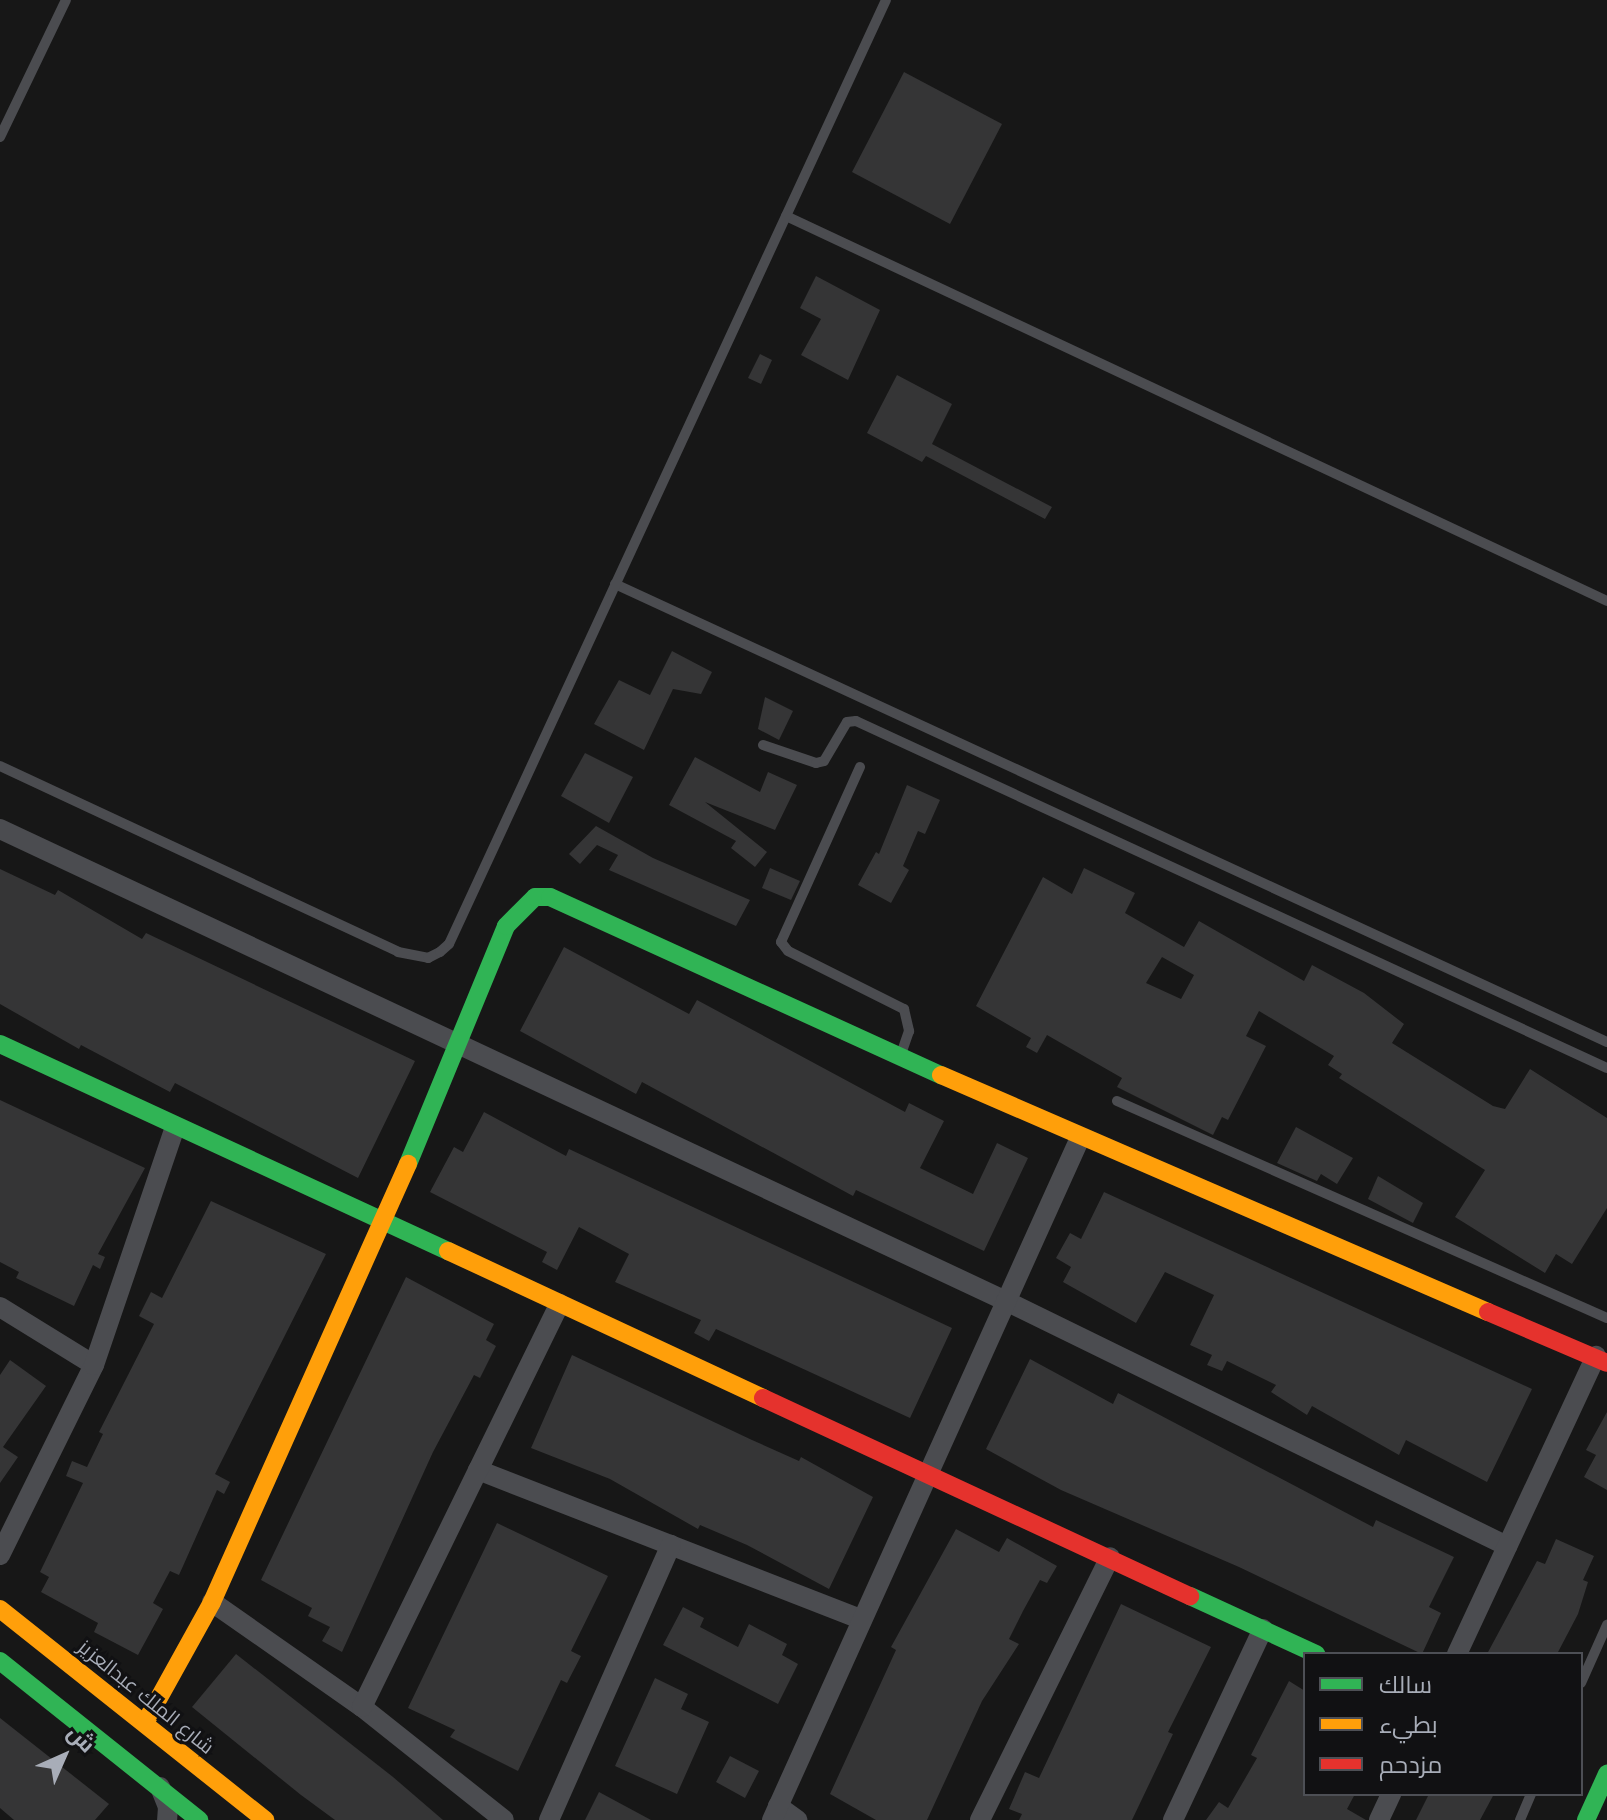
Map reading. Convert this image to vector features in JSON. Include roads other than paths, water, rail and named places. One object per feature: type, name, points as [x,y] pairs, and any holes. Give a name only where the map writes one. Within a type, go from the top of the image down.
[{"type":"street","points":[[0,829],[456,1039],[1006,1301],[1507,1546]]},
{"type":"street","points":[[145,1723],[161,1702],[212,1602],[383,1225],[456,1039],[506,926],[522,904],[550,897],[1080,1138],[1602,1360],[1507,1546],[1458,1652]]},
{"type":"street","points":[[0,1044],[383,1225],[929,1472],[1312,1652]]},
{"type":"street","points":[[0,1555],[94,1365],[175,1127]]},
{"type":"street","points":[[797,1820],[775,1813],[1080,1138]]},
{"type":"street","points":[[362,1707],[559,1304]]},
{"type":"street","points":[[0,1307],[94,1365]]},
{"type":"street","points":[[478,1470],[862,1620]]},
{"type":"street","points":[[549,1820],[671,1545]]},
{"type":"street","points":[[980,1820],[1110,1557]]},
{"type":"street","points":[[212,1602],[362,1707],[504,1820]]},
{"type":"street","name":"شارع الملك عبدالعزيز","points":[[0,1609],[265,1820]]},
{"type":"street","points":[[1173,1820],[1263,1629]]},
{"type":"street","points":[[0,1661],[199,1820]]},
{"type":"street","points":[[79,1723],[133,1750],[221,1820]]},
{"type":"street","points":[[1586,1820],[1607,1774]]},
{"type":"street","points":[[160,1787],[168,1807],[167,1820]]},
{"type":"street","points":[[1379,1820],[1390,1796]]},
{"type":"lane","points":[[0,137],[66,0]]},
{"type":"lane","points":[[0,766],[398,952],[428,958],[449,944],[886,0]]},
{"type":"lane","points":[[0,105],[12,112]]},
{"type":"lane","points":[[786,216],[1607,601]]},
{"type":"lane","points":[[615,584],[1607,1042]]},
{"type":"lane","points":[[763,745],[816,763],[824,761],[847,722],[856,721],[1607,1068]]},
{"type":"lane","points":[[860,767],[781,942],[788,951],[904,1009],[909,1031],[901,1056]]},
{"type":"lane","points":[[1117,1101],[1607,1318]]},
{"type":"lane","points":[[1583,1679],[1607,1625]]},
{"type":"lane","points":[[1520,1820],[1530,1796]]}]
